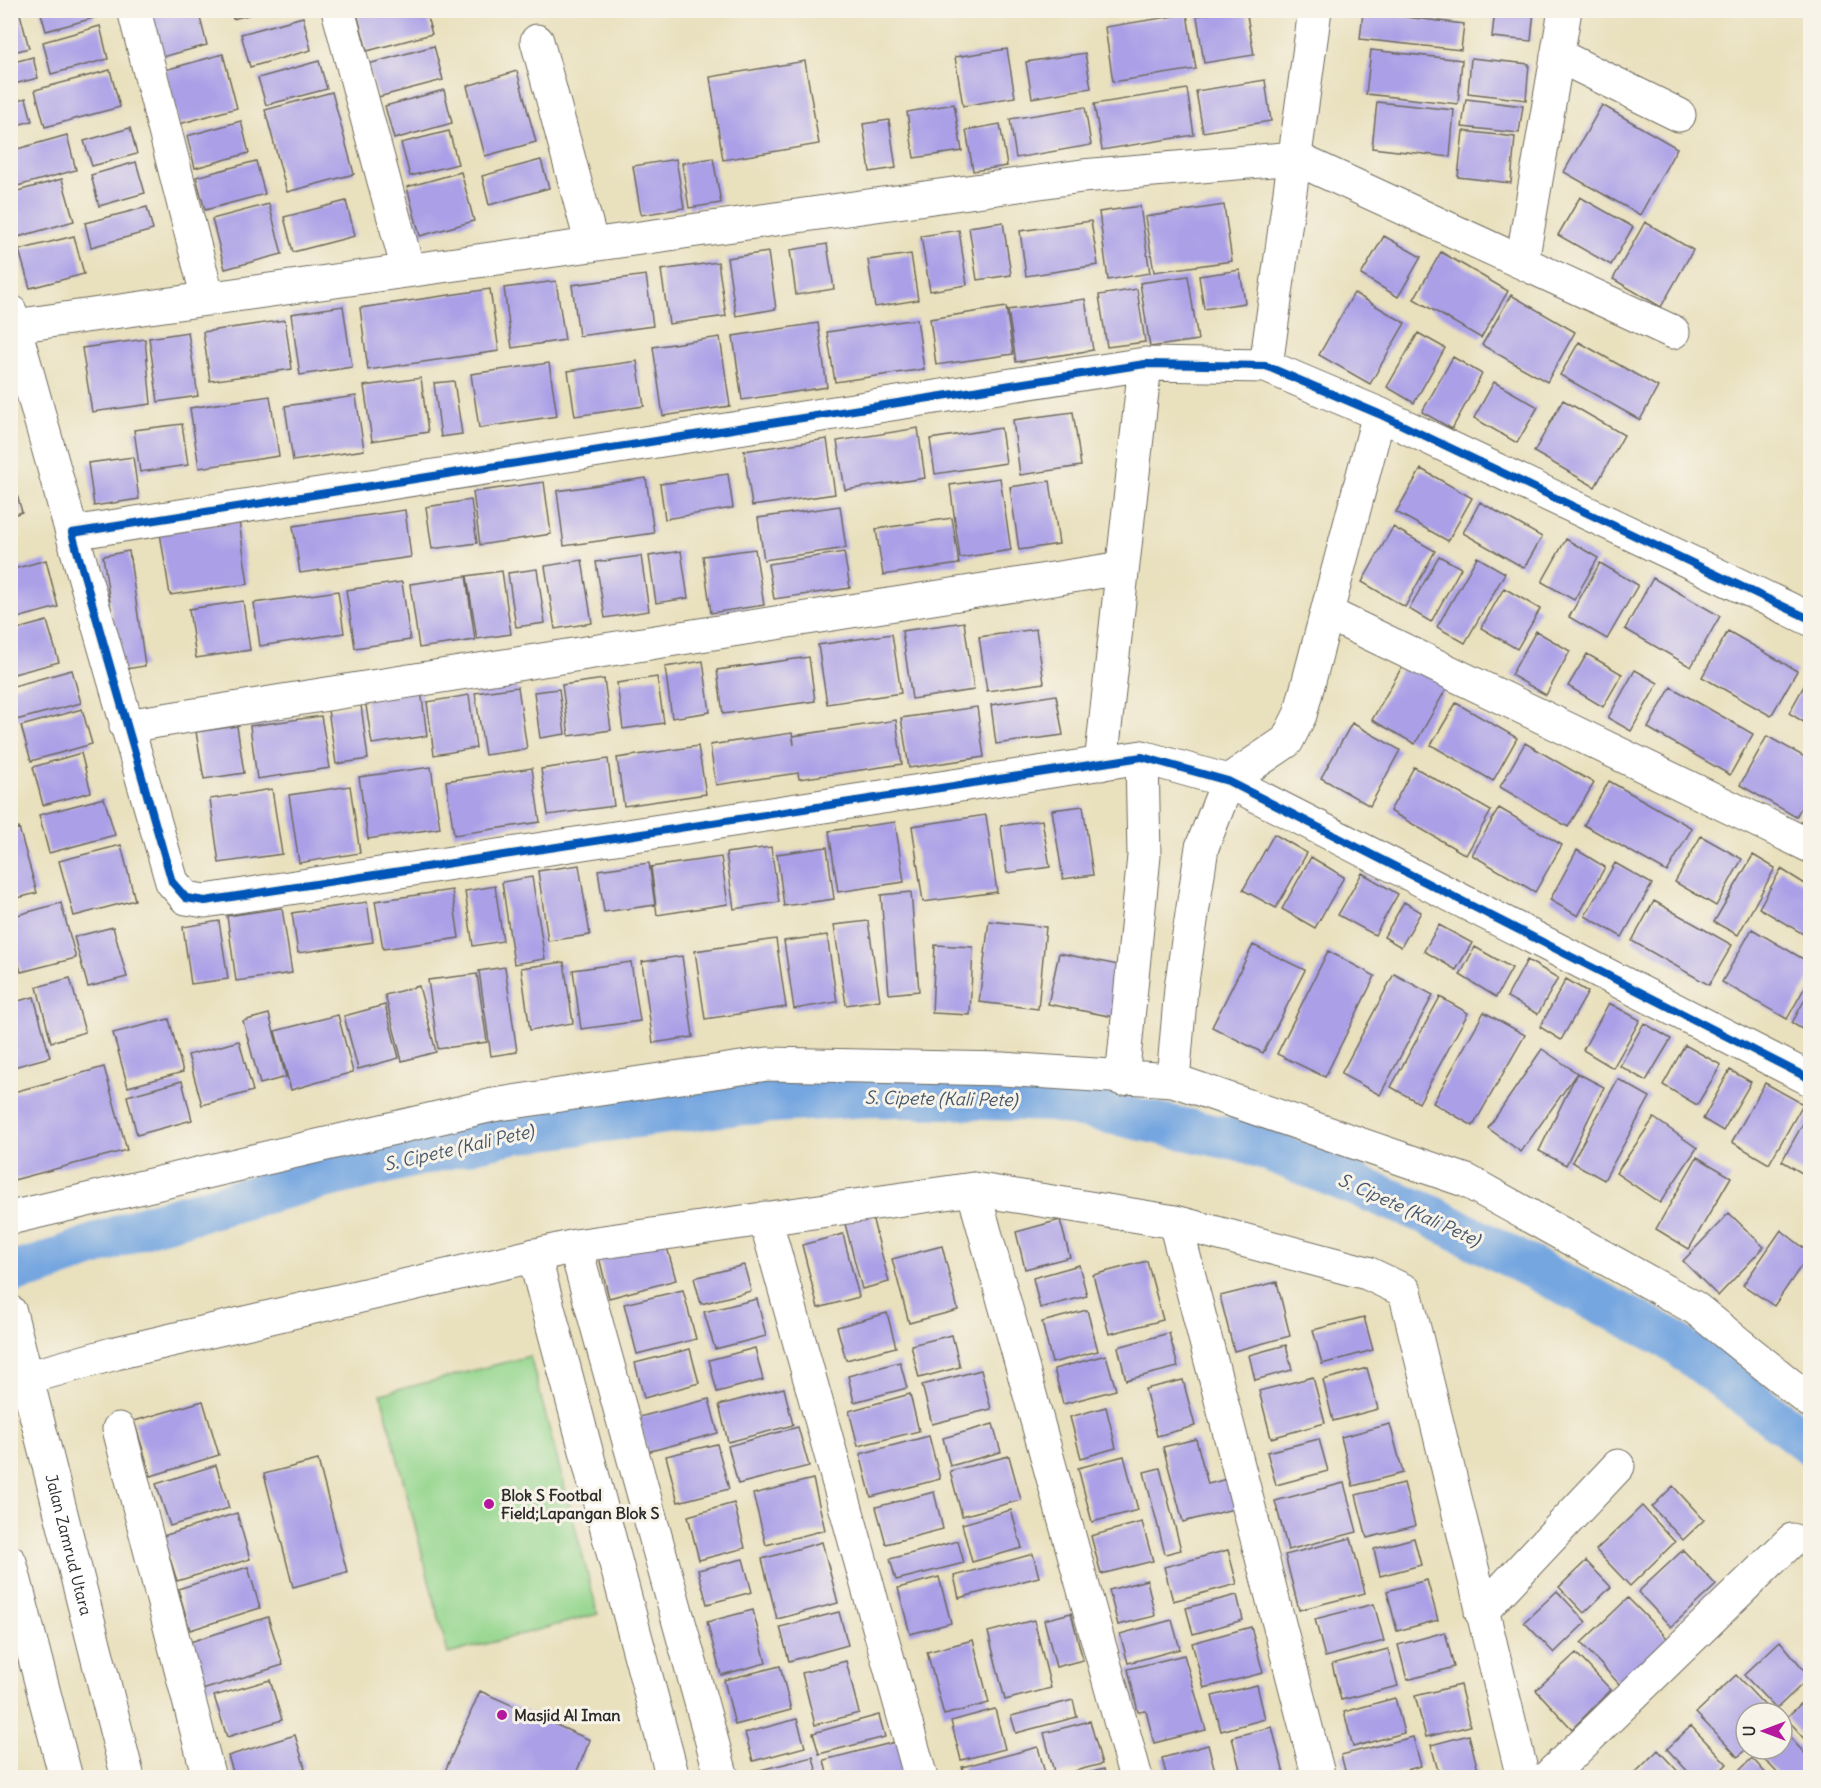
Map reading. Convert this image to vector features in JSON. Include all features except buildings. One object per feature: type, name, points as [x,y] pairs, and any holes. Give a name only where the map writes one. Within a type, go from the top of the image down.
[{"type":"street","points":[[134,10],[208,299]]},
{"type":"street","points":[[338,10],[408,270]]},
{"type":"street","points":[[1266,366],[1315,10]]},
{"type":"street","points":[[1522,262],[1565,10]]},
{"type":"street","points":[[537,41],[592,245]]},
{"type":"street","points":[[1557,55],[1679,114]]},
{"type":"street","points":[[1673,332],[1295,158],[1082,176],[208,299],[12,319],[172,882],[186,898],[205,901],[1143,757],[1228,781],[1810,1079]]},
{"type":"street","points":[[1101,764],[1144,364]]},
{"type":"street","points":[[72,533],[1144,364],[1266,366],[1379,414],[1810,619]]},
{"type":"street","points":[[1173,1080],[1181,988],[1202,847],[1228,781],[1287,741],[1300,715],[1379,414]]},
{"type":"street","points":[[126,726],[1122,568]]},
{"type":"street","points":[[1327,613],[1810,846]]},
{"type":"street","points":[[1122,1078],[1144,856],[1143,757]]},
{"type":"street","points":[[10,1218],[493,1105],[768,1064],[1003,1069],[1173,1080],[1467,1181],[1695,1308],[1810,1401]]},
{"type":"street","points":[[972,1190],[1136,1778]]},
{"type":"street","points":[[24,1371],[116,1353],[575,1246],[972,1190],[1175,1222],[1367,1274],[1404,1291],[1523,1778]]},
{"type":"street","points":[[765,1218],[921,1778]]},
{"type":"street","points":[[1175,1222],[1319,1778]]},
{"type":"street","points":[[575,1246],[722,1778]]},
{"type":"street","points":[[534,1255],[673,1778]]},
{"type":"street","name":"Jalan Zamrud Utara","points":[[10,1311],[128,1778]]},
{"type":"street","points":[[118,1430],[209,1778]]},
{"type":"street","points":[[1481,1612],[1618,1466]]},
{"type":"street","points":[[1547,1778],[1792,1540]]},
{"type":"street","points":[[10,1562],[66,1778]]},
{"type":"green space","name":"Blok S Footbal Field;Lapangan Blok S","points":[[530,1356],[598,1614],[448,1654],[381,1394]]},
{"type":"waterway","name":"S. Cipete (Kali Pete)","points":[[10,1273],[41,1265],[151,1224],[295,1185],[506,1134],[730,1105],[870,1096],[1053,1101],[1250,1143],[1427,1214],[1667,1337],[1810,1444]]},
{"type":"cycle path","points":[[1810,619],[1379,414],[1266,366],[1145,364],[72,533],[172,882],[186,898],[205,901],[1142,757],[1228,781],[1810,1079]]},
{"type":"place","name":"Blok S Footbal Field;Lapangan Blok S","points":[[489,1504]]},
{"type":"place","name":"Masjid Al Iman","points":[[502,1715]]}]
